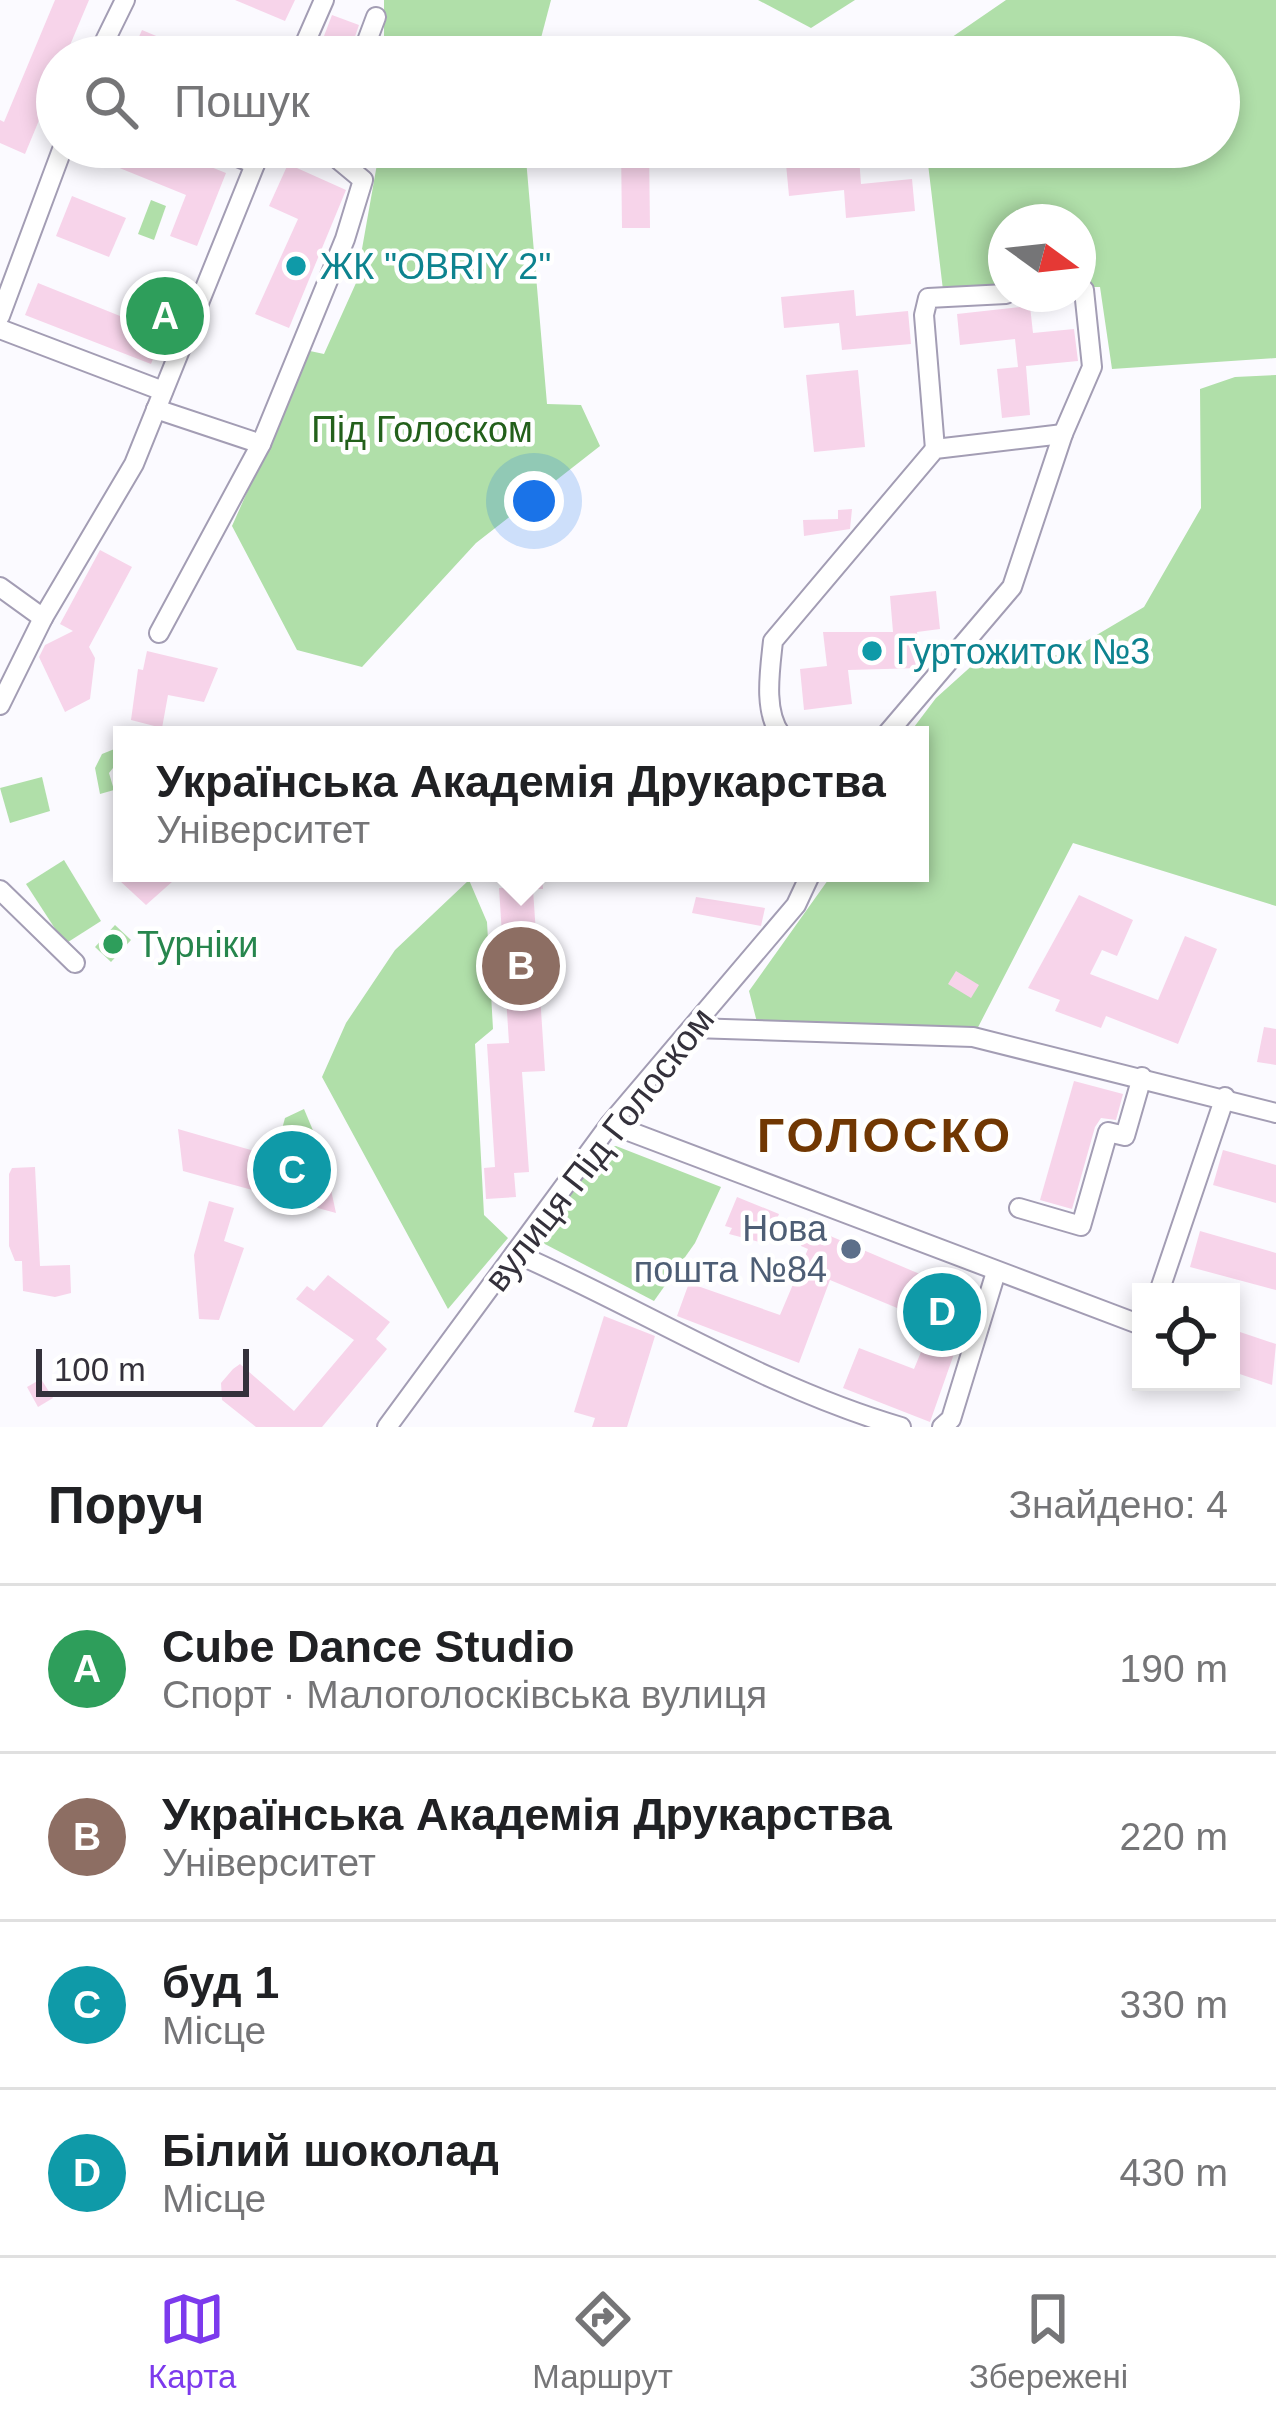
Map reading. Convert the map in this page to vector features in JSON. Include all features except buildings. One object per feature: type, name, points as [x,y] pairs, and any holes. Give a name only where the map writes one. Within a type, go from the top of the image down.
[{"type":"street","points":[[108,36],[125,0]]},
{"type":"street","points":[[308,36],[324,0]]},
{"type":"street","points":[[369,36],[376,17]]},
{"type":"street","points":[[0,316],[55,168]]},
{"type":"street","points":[[0,705],[43,618],[134,464],[254,168]]},
{"type":"street","points":[[159,633],[261,444],[345,239],[363,180],[349,168]]},
{"type":"street","points":[[935,449],[924,315],[928,298],[988,295]]},
{"type":"street","points":[[894,726],[1012,587],[1063,434],[1092,367],[1086,312]]},
{"type":"street","points":[[0,329],[261,444]]},
{"type":"street","points":[[775,726],[769,681],[773,641],[935,449],[1063,434]]},
{"type":"street","points":[[0,587],[43,618]]},
{"type":"street","name":"вулиця Під Голоском","points":[[387,1427],[610,1124],[796,905],[807,882]]},
{"type":"street","points":[[0,890],[76,963]]},
{"type":"street","points":[[693,1028],[973,1037],[1276,1113]]},
{"type":"street","points":[[1019,1208],[1081,1226],[1108,1132],[1125,1136],[1142,1077]]},
{"type":"street","points":[[1162,1283],[1225,1097]]},
{"type":"street","points":[[610,1124],[1132,1322]]},
{"type":"street","points":[[1173,1283],[1197,1185]]},
{"type":"street","points":[[515,1253],[621,1299],[773,1383],[901,1427]]},
{"type":"street","points":[[942,1427],[951,1419],[970,1367],[996,1272]]},
{"type":"green space","points":[[384,0],[551,0],[542,36],[384,36]]},
{"type":"green space","points":[[758,0],[855,0],[811,28]]},
{"type":"green space","points":[[1006,0],[1276,0],[1276,358],[1112,369],[1100,287],[1096,287],[1096,204],[988,204],[988,289],[943,290],[928,168],[1240,168],[1240,36],[954,36]]},
{"type":"green space","name":"Під Голоском","points":[[376,168],[527,168],[547,404],[581,405],[600,446],[476,543],[362,667],[297,650],[232,526],[310,351],[324,354],[356,283]]},
{"type":"green space","points":[[151,200],[166,206],[154,240],[138,234]]},
{"type":"green space","points":[[1276,375],[1276,906],[1073,843],[973,1037],[760,1034],[749,991],[827,882],[929,882],[929,726],[915,726],[936,698],[996,644],[1061,656],[1144,607],[1201,508],[1200,389],[1235,377]]},
{"type":"green space","points":[[113,750],[109,773],[113,790],[100,794],[95,768],[102,754]]},
{"type":"green space","points":[[42,777],[50,811],[10,823],[0,788]]},
{"type":"green space","points":[[64,860],[101,921],[65,944],[26,884]]},
{"type":"green space","points":[[470,882],[487,922],[493,1029],[475,1044],[484,1215],[508,1238],[448,1309],[322,1077],[346,1023],[395,950]]},
{"type":"green space","name":"Турніки","points":[[115,925],[131,940],[111,962],[95,947]]},
{"type":"green space","points":[[304,1109],[317,1140],[282,1129],[285,1118]]},
{"type":"green space","points":[[616,1146],[721,1187],[695,1243],[654,1301],[541,1242],[546,1223],[602,1148]]},
{"type":"place","name":"ЖК \"OBRIY 2\"","points":[[296,266]]},
{"type":"place","name":"Cube Dance Studio","points":[[165,316]]},
{"type":"place","name":"Гуртожиток №3","points":[[872,651]]},
{"type":"place","name":"Турніки","points":[[113,944]]},
{"type":"place","name":"Українська Академія Друкарства","points":[[521,966]]},
{"type":"place","name":"буд 1","points":[[292,1170]]},
{"type":"place","name":"Нова пошта №84","points":[[851,1249]]},
{"type":"place","name":"Білий шоколад","points":[[942,1312]]},
{"type":"district","name":"ГОЛОСКО","points":[[885,1135]]}]
